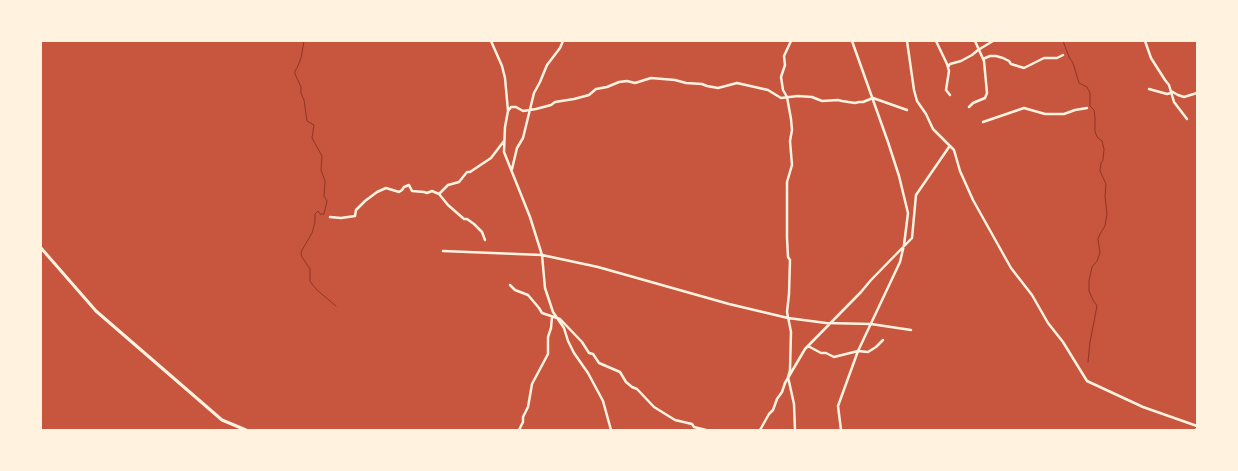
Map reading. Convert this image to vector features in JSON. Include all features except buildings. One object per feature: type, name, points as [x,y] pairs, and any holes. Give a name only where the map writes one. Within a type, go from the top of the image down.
[{"type":"street","points":[[491,41],[505,78],[508,111],[504,152],[530,217],[542,256],[544,284],[553,312],[564,328],[574,353],[588,373],[603,401],[611,430]]},
{"type":"street","points":[[511,171],[517,148],[523,138],[531,99],[547,64],[560,48],[563,41]]},
{"type":"street","points":[[791,41],[784,56],[785,65],[781,77],[783,90],[787,97],[792,130],[790,141],[792,165],[788,182],[787,238],[788,257],[790,260],[787,312],[791,332],[790,370],[788,377],[794,404],[795,430]]},
{"type":"street","points":[[841,430],[838,406],[858,351],[900,262],[908,213],[888,142],[852,41]]},
{"type":"street","points":[[907,41],[917,100],[933,128],[954,150],[960,171],[973,200],[1012,268],[1032,295],[1048,323],[1063,342],[1087,381],[1143,407],[1196,428]]},
{"type":"street","points":[[936,41],[948,67],[946,90],[950,95]]},
{"type":"street","points":[[969,107],[973,103],[985,98],[987,93],[983,59],[974,41]]},
{"type":"street","points":[[948,67],[950,64],[972,55],[993,41]]},
{"type":"street","points":[[1145,41],[1151,58],[1169,85],[1174,102],[1187,119]]},
{"type":"street","points":[[983,59],[990,56],[1003,58],[1009,60],[1012,64],[1024,68],[1044,58],[1057,58],[1063,55]]},
{"type":"street","points":[[508,111],[511,107],[524,110],[536,109],[552,105],[555,102],[589,95],[596,88],[607,87],[619,82],[635,83],[651,78],[675,80],[686,84],[702,84],[718,88],[737,83],[768,90],[781,98],[798,96],[812,97],[822,101],[838,100],[855,103],[873,98]]},
{"type":"street","points":[[1149,89],[1167,94],[1170,92],[1184,97],[1197,94]]},
{"type":"street","points":[[873,98],[907,110]]},
{"type":"street","points":[[983,122],[1024,108],[1045,114],[1064,114],[1087,108]]},
{"type":"street","points":[[439,194],[448,185],[459,182],[467,172],[470,172],[491,158],[504,141]]},
{"type":"street","points":[[760,430],[782,392],[788,377],[808,346],[912,238],[916,195],[949,146]]},
{"type":"street","points":[[330,217],[354,216],[356,210],[377,192],[386,188],[398,192],[409,185],[412,191],[427,193],[432,191],[439,194],[464,219],[474,224],[482,232],[486,240]]},
{"type":"street","points":[[41,248],[96,311],[222,420],[246,430]]},
{"type":"street","points":[[443,251],[542,256],[598,267],[729,304],[788,318],[830,323],[871,324],[912,330]]},
{"type":"street","points":[[510,285],[515,290],[528,295],[542,313],[557,317],[582,342],[599,363],[620,372],[626,382],[637,389],[654,408],[675,420],[706,430]]},
{"type":"street","points":[[519,430],[528,407],[532,384],[548,354],[548,337],[552,328],[552,317]]},
{"type":"street","points":[[808,346],[834,357],[858,351],[868,352],[883,340]]},
{"type":"waterway","points":[[304,41],[301,58],[295,74],[301,87],[307,121],[314,125],[312,138],[322,156],[321,170],[325,181],[324,196],[327,201],[324,214],[320,214],[318,211],[315,214],[312,233],[301,254],[310,269],[310,281],[312,284],[336,306]]},
{"type":"waterway","points":[[1063,41],[1073,63],[1079,83],[1087,87],[1090,93],[1090,106],[1094,110],[1095,117],[1095,131],[1097,137],[1102,141],[1104,149],[1100,171],[1106,184],[1107,214],[1105,226],[1098,239],[1100,253],[1092,267],[1089,281],[1089,291],[1097,306],[1088,362]]}]
